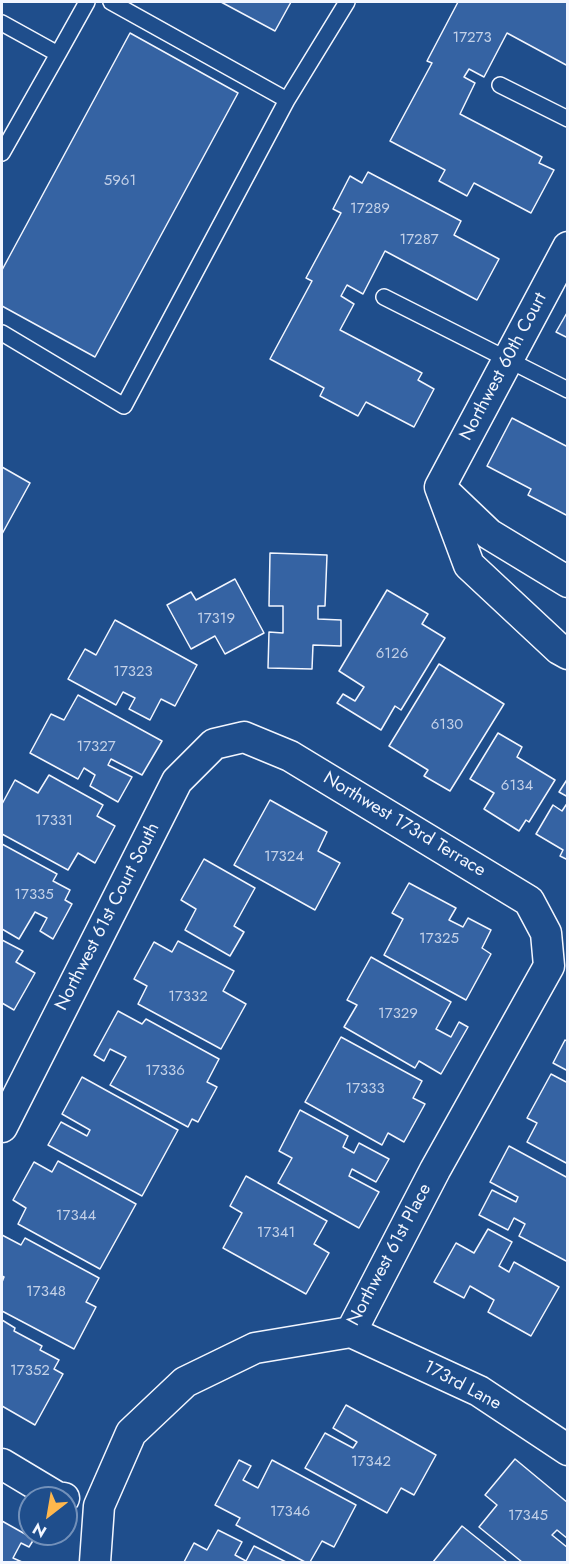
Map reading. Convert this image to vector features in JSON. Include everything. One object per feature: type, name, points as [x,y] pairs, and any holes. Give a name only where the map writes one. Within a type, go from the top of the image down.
[{"type":"street","name":"Northwest 60th Court","points":[[440,487],[567,247]]},
{"type":"street","points":[[440,487],[489,534],[567,582]]},
{"type":"street","points":[[440,487],[470,565],[567,654]]},
{"type":"street","name":"Northwest 173rd Terrace","points":[[244,737],[290,756],[529,901],[546,933]]},
{"type":"street","name":"Northwest 61st Court South","points":[[2,1127],[177,781],[214,744],[244,737]]},
{"type":"street","name":"Northwest 61st Place","points":[[95,1563],[99,1506],[131,1434],[184,1382],[255,1348],[351,1332],[435,1170],[549,966],[546,933]]},
{"type":"street","name":"173rd Lane","points":[[351,1332],[479,1391],[567,1450]]},
{"type":"street","points":[[2,1464],[39,1486]]},
{"type":"street","points":[[78,1501],[99,1506]]},
{"type":"lane","points":[[2,153],[87,2]]},
{"type":"lane","points":[[111,2],[287,100]]},
{"type":"lane","points":[[2,333],[124,406],[287,100],[347,2]]},
{"type":"lane","points":[[2,23],[58,54]]},
{"type":"lane","points":[[500,85],[567,119]]},
{"type":"lane","points":[[384,297],[567,390]]},
{"type":"building","points":[[221,2],[291,2],[275,31]]},
{"type":"building","points":[[458,2],[568,2],[568,66],[507,33],[484,77],[469,69],[464,77],[475,83],[460,114],[542,157],[539,163],[554,170],[531,213],[474,183],[467,196],[439,181],[445,170],[390,141],[432,63],[427,61]]},
{"type":"building","points":[[130,33],[238,93],[95,357],[2,306],[2,270]]},
{"type":"building","points":[[368,172],[461,221],[454,235],[499,259],[477,300],[385,251],[363,294],[347,285],[341,296],[354,304],[340,330],[422,373],[418,380],[434,389],[414,427],[366,402],[358,416],[320,396],[324,388],[270,359],[312,281],[306,278],[341,213],[333,209],[350,176],[362,183]]},
{"type":"building","points":[[568,311],[568,338],[556,332]]},
{"type":"building","points":[[512,418],[568,447],[568,516],[528,495],[531,489],[487,466]]},
{"type":"building","points":[[2,467],[30,483],[2,534]]},
{"type":"building","points":[[270,553],[327,555],[325,606],[318,606],[318,619],[341,620],[341,646],[313,645],[312,669],[268,668],[269,632],[283,633],[283,606],[269,606]]},
{"type":"building","points":[[235,579],[264,633],[225,654],[215,636],[191,649],[167,605],[191,592],[196,600]]},
{"type":"building","points":[[387,590],[428,614],[422,624],[445,638],[401,710],[395,706],[381,730],[337,703],[343,694],[355,701],[364,687],[339,671]]},
{"type":"building","points":[[115,620],[197,665],[175,706],[161,699],[150,720],[129,709],[135,698],[123,692],[116,705],[68,679],[85,649],[96,655]]},
{"type":"building","points":[[439,664],[504,704],[450,791],[424,776],[428,770],[389,746]]},
{"type":"building","points":[[78,695],[162,741],[142,775],[111,759],[108,765],[132,777],[118,802],[90,786],[95,775],[84,768],[78,779],[30,753],[51,714],[64,720]]},
{"type":"building","points":[[498,733],[522,747],[517,757],[555,780],[529,822],[526,820],[519,831],[484,809],[494,793],[470,779]]},
{"type":"building","points":[[49,775],[103,805],[97,816],[115,826],[95,863],[78,853],[68,870],[2,834],[2,804],[15,780],[38,793]]},
{"type":"building","points":[[568,778],[568,797],[559,792]]},
{"type":"building","points":[[270,800],[327,832],[318,851],[340,863],[315,910],[234,865]]},
{"type":"building","points":[[568,802],[568,860],[560,856],[563,850],[536,834],[553,805],[562,811]]},
{"type":"building","points":[[2,844],[57,874],[53,881],[70,890],[65,900],[72,904],[53,939],[40,931],[47,918],[35,912],[19,939],[2,929]]},
{"type":"building","points":[[204,859],[255,888],[234,926],[244,932],[230,956],[185,930],[196,909],[181,900]]},
{"type":"building","points":[[409,883],[456,908],[449,920],[463,927],[468,918],[491,930],[482,948],[491,954],[466,1000],[384,955],[403,919],[392,913]]},
{"type":"building","points":[[2,940],[23,951],[16,962],[35,973],[14,1010],[2,1003]]},
{"type":"building","points":[[178,941],[234,971],[223,991],[246,1004],[221,1049],[138,1004],[147,986],[134,979],[154,942],[172,952]]},
{"type":"building","points":[[371,957],[451,1002],[436,1029],[451,1037],[459,1022],[468,1027],[441,1074],[419,1061],[415,1068],[344,1027],[357,1005],[347,1000]]},
{"type":"building","points":[[118,1011],[142,1024],[146,1019],[219,1059],[207,1082],[217,1087],[198,1122],[192,1119],[188,1127],[110,1085],[126,1057],[110,1049],[104,1061],[94,1055]]},
{"type":"building","points":[[341,1037],[422,1081],[413,1098],[425,1104],[404,1142],[388,1133],[382,1145],[305,1102]]},
{"type":"building","points":[[565,1040],[568,1042],[568,1071],[553,1063]]},
{"type":"building","points":[[551,1074],[568,1083],[568,1164],[527,1142],[537,1123],[527,1118]]},
{"type":"building","points":[[82,1077],[178,1130],[142,1196],[48,1145],[61,1122],[87,1136],[90,1130],[62,1114]]},
{"type":"building","points":[[300,1110],[348,1136],[343,1147],[354,1153],[359,1143],[389,1159],[376,1182],[352,1169],[349,1176],[379,1192],[359,1228],[278,1183],[292,1158],[279,1151]]},
{"type":"building","points":[[509,1146],[568,1178],[568,1262],[519,1236],[525,1224],[514,1218],[508,1230],[479,1215],[492,1190],[516,1202],[518,1197],[490,1182]]},
{"type":"building","points":[[58,1161],[136,1204],[100,1269],[18,1224],[26,1208],[13,1200],[34,1162],[52,1172]]},
{"type":"building","points":[[246,1176],[327,1221],[314,1244],[329,1253],[306,1294],[223,1248],[242,1213],[230,1206]]},
{"type":"building","points":[[488,1229],[512,1242],[499,1266],[509,1272],[514,1262],[559,1287],[531,1336],[488,1312],[494,1300],[470,1286],[464,1298],[434,1282],[456,1243],[474,1253]]},
{"type":"building","points":[[2,1235],[21,1245],[25,1238],[99,1278],[86,1302],[96,1307],[74,1349],[2,1311],[4,1277],[2,1276]]},
{"type":"building","points":[[2,1320],[15,1328],[14,1331],[42,1346],[40,1350],[59,1360],[54,1369],[63,1374],[35,1425],[2,1406]]},
{"type":"building","points":[[346,1405],[436,1455],[414,1495],[401,1488],[387,1513],[305,1468],[325,1433],[353,1448],[357,1442],[333,1428]]},
{"type":"building","points":[[515,1459],[568,1503],[568,1539],[557,1530],[552,1535],[568,1548],[568,1562],[522,1562],[479,1527],[497,1505],[485,1495]]},
{"type":"building","points":[[239,1460],[251,1466],[243,1480],[258,1488],[272,1460],[356,1505],[334,1547],[322,1541],[310,1562],[305,1562],[236,1525],[240,1518],[215,1505]]},
{"type":"building","points":[[2,1521],[18,1530],[19,1546],[13,1558],[22,1562],[2,1562]]},
{"type":"building","points":[[462,1526],[507,1562],[433,1562]]},
{"type":"building","points":[[218,1530],[242,1542],[235,1555],[246,1561],[254,1546],[286,1562],[184,1562],[194,1543],[207,1550]]}]
